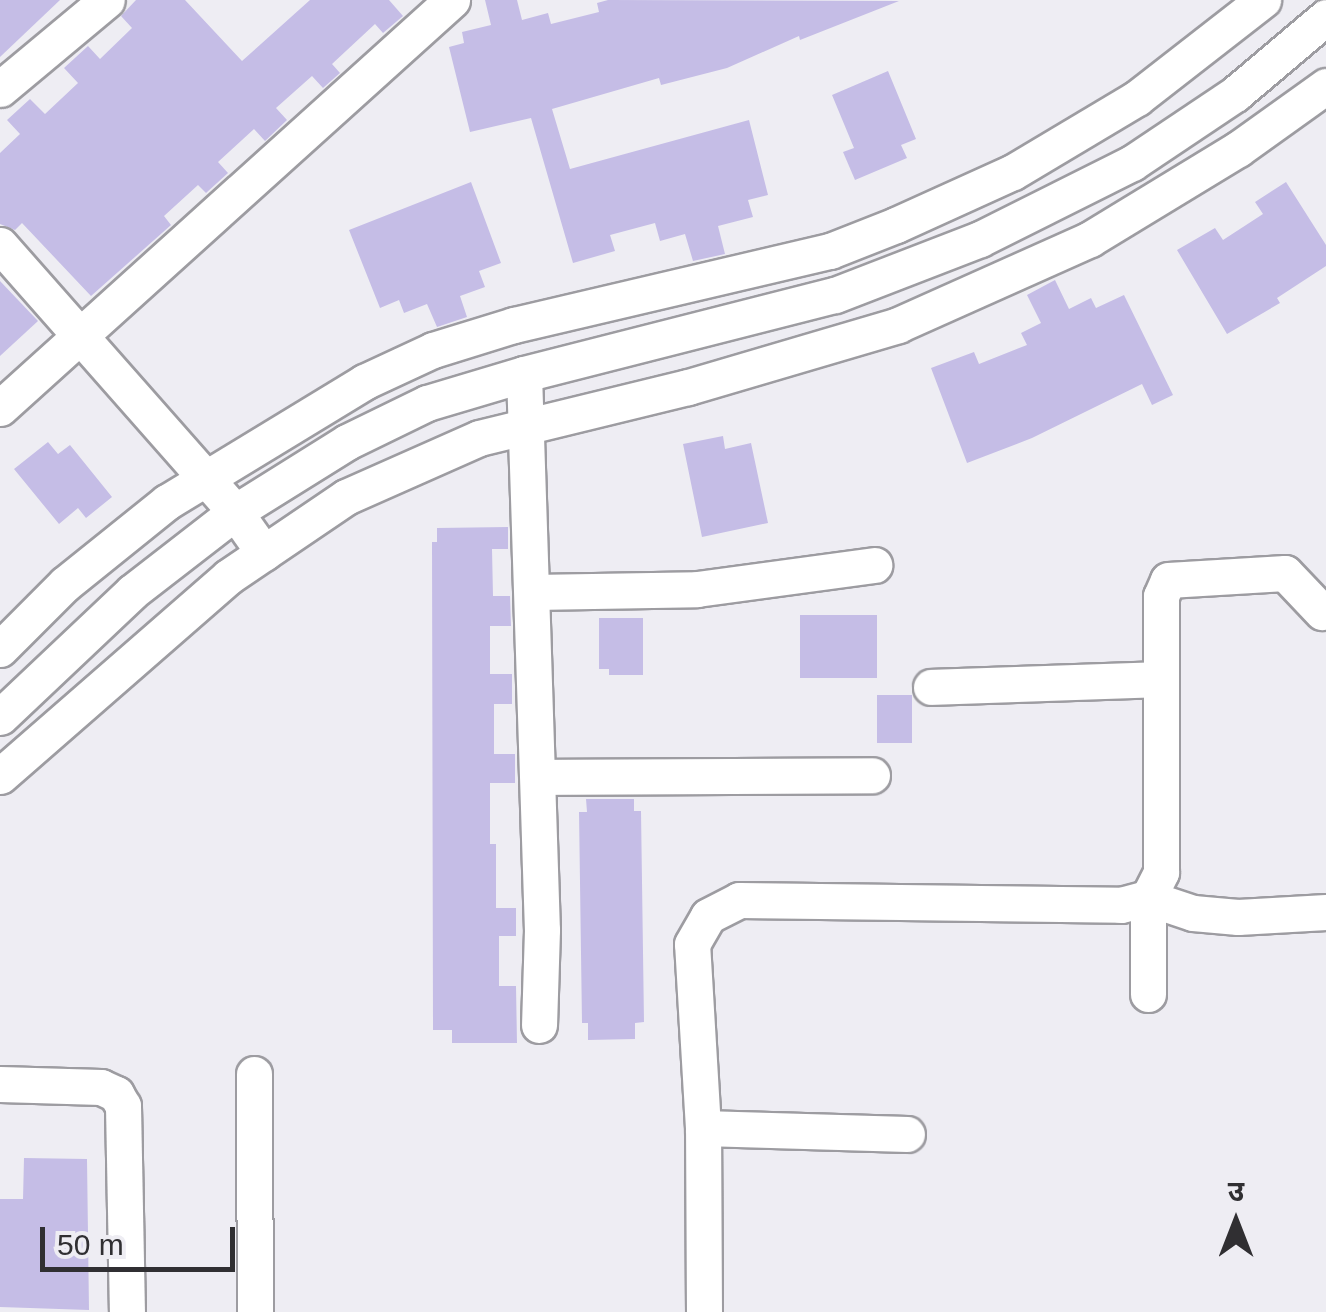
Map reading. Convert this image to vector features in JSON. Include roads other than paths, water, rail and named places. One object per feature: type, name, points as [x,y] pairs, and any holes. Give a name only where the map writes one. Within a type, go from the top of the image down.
[{"type":"street","points":[[0,90],[107,0]]},
{"type":"street","points":[[0,408],[452,0]]},
{"type":"street","points":[[0,649],[118,539],[204,478],[364,382],[433,350],[514,325],[830,250],[913,218],[1012,172],[1136,98],[1264,0]]},
{"type":"street","points":[[0,718],[132,592],[235,512],[347,442],[427,404],[524,374],[835,296],[980,239],[1132,163],[1235,94],[1326,17]]},
{"type":"street","points":[[0,776],[228,576],[346,497],[479,438],[526,429],[898,325],[1090,239],[1238,149],[1326,86]]},
{"type":"street","points":[[0,245],[235,512],[264,553]]},
{"type":"street","points":[[524,374],[538,777],[539,1025]]},
{"type":"street","points":[[533,592],[697,589],[874,565]]},
{"type":"street","points":[[1148,994],[1148,898],[1161,872],[1161,596],[1168,580],[1285,573],[1322,612]]},
{"type":"street","points":[[931,687],[1160,679]]},
{"type":"street","points":[[538,777],[872,775]]},
{"type":"street","points":[[704,1312],[702,1128],[692,944],[708,916],[739,900],[1120,905],[1148,898],[1193,912],[1238,917],[1326,912]]},
{"type":"street","points":[[254,1074],[255,1312]]},
{"type":"street","points":[[0,1084],[101,1087],[116,1094],[124,1106],[126,1312]]},
{"type":"street","points":[[702,1128],[907,1134]]}]
